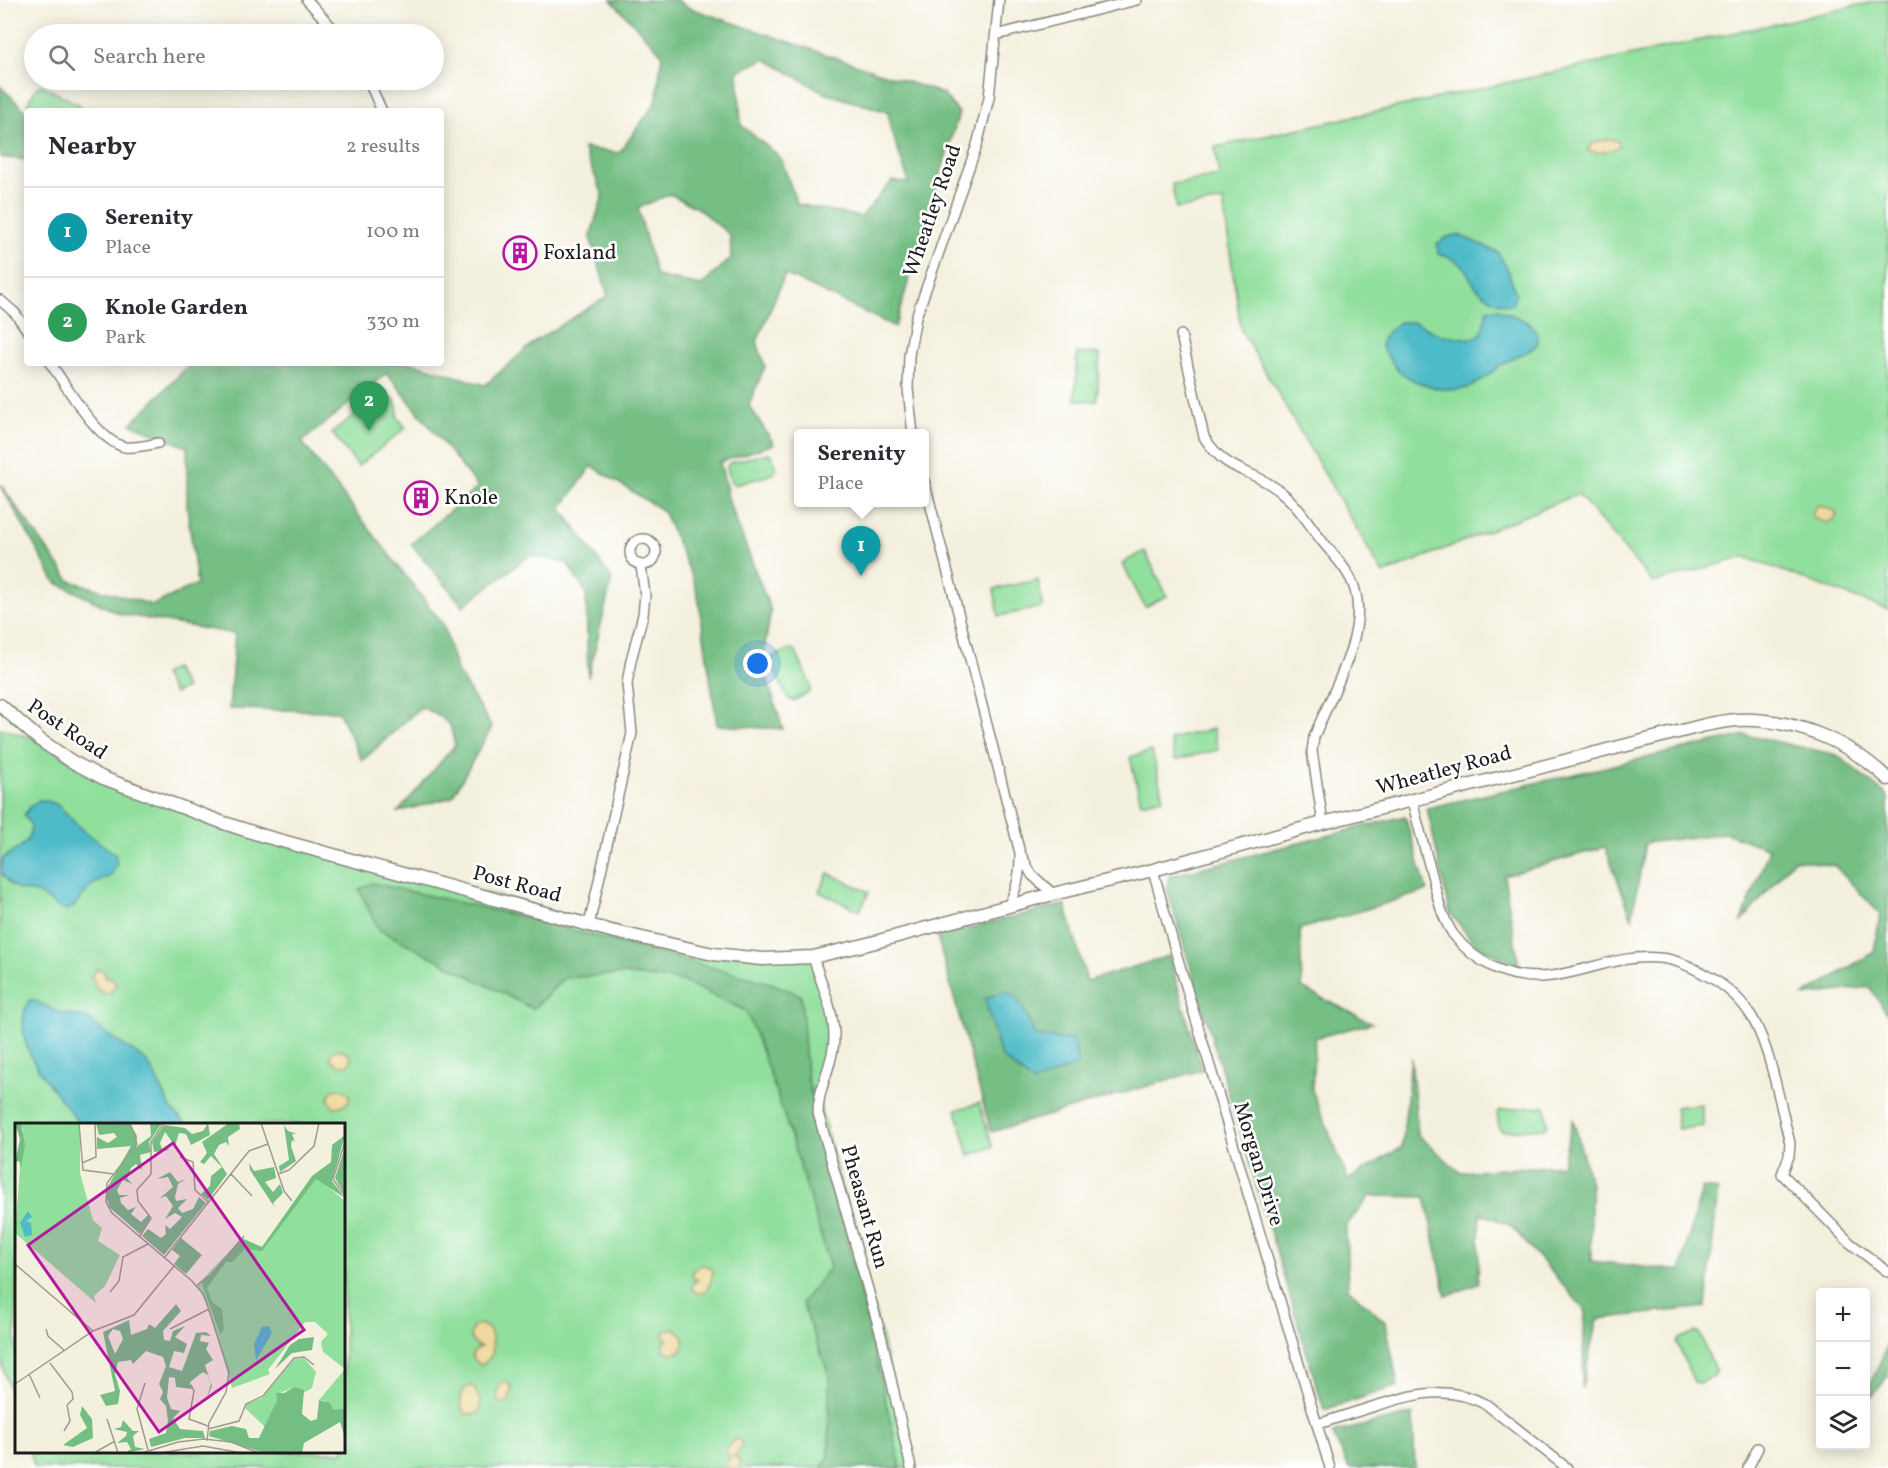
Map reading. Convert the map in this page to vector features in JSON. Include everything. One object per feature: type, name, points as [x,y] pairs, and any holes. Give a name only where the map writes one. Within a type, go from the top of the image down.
[{"type":"main road","name":"Post Road","points":[[0,705],[40,740],[71,761],[103,778],[264,837],[590,925],[713,954],[762,959],[813,957],[1053,894]]},
{"type":"main road","name":"Wheatley Road","points":[[1053,894],[1153,870],[1679,730],[1736,720],[1768,722],[1808,730],[1834,740],[1857,753],[1888,778]]},
{"type":"street","points":[[307,0],[329,24]]},
{"type":"street","name":"Wheatley Road","points":[[913,429],[908,389],[909,355],[916,317],[977,145],[989,98],[999,0]]},
{"type":"street","points":[[996,36],[1137,0]]},
{"type":"street","points":[[373,90],[381,108]]},
{"type":"street","points":[[0,300],[15,313],[24,326]]},
{"type":"street","points":[[1181,335],[1204,437],[1211,448],[1227,464],[1276,488],[1290,500],[1346,571],[1355,589],[1356,628],[1351,647],[1314,738],[1312,751],[1323,823]]},
{"type":"street","points":[[52,366],[81,409],[102,434],[126,447],[158,443]]},
{"type":"street","points":[[929,499],[1020,853],[1032,875],[1053,894]]},
{"type":"street","points":[[590,925],[632,733],[627,684],[630,660],[643,615],[645,595],[641,566]]},
{"type":"street","points":[[1412,800],[1443,917],[1464,947],[1486,964],[1516,976],[1545,978],[1627,958],[1661,958],[1677,962],[1709,976],[1740,1000],[1752,1016],[1766,1052],[1790,1143],[1789,1156],[1782,1174],[1850,1243],[1888,1272]]},
{"type":"street","points":[[1008,906],[1015,893],[1020,874],[1020,853]]},
{"type":"street","name":"Morgan Drive","points":[[1153,870],[1330,1468]]},
{"type":"street","name":"Pheasant Run","points":[[813,957],[830,1011],[834,1038],[830,1062],[818,1098],[818,1113],[882,1339],[911,1468]]},
{"type":"street","points":[[1318,1424],[1407,1396],[1423,1393],[1449,1393],[1476,1399],[1488,1405],[1567,1468]]},
{"type":"street","points":[[1748,1468],[1758,1448]]},
{"type":"green space","points":[[611,0],[677,0],[687,7],[943,94],[959,113],[895,327],[785,274],[757,342],[765,366],[749,405],[774,444],[720,462],[730,505],[771,611],[762,663],[783,729],[717,725],[698,596],[693,579],[663,511],[592,466],[561,508],[612,579],[588,678],[586,593],[567,563],[530,555],[463,606],[411,544],[478,487],[387,373],[302,442],[443,624],[457,671],[492,727],[452,797],[398,812],[455,745],[450,725],[436,714],[421,707],[362,761],[338,711],[229,709],[235,634],[120,614],[55,582],[0,484],[70,581],[153,605],[197,584],[187,506],[187,447],[131,424],[188,366],[423,366],[485,385],[535,341],[608,296],[590,237],[603,195],[583,148],[619,153],[656,102],[662,54]],"holes":[[[765,59],[827,94],[888,112],[891,129],[909,183],[892,181],[861,217],[797,204],[781,158],[741,125],[738,71]],[[670,194],[697,208],[730,235],[731,258],[701,286],[656,276],[638,208]]]},
{"type":"green space","points":[[1888,0],[1888,610],[1745,557],[1653,583],[1578,494],[1383,574],[1241,330],[1223,201],[1176,209],[1172,184],[1219,176],[1215,147]]},
{"type":"green space","points":[[0,86],[24,109],[24,160],[0,157]]},
{"type":"green space","points":[[35,90],[51,90],[80,105],[80,108],[30,108],[28,103]]},
{"type":"green space","points":[[1077,353],[1100,354],[1097,401],[1075,400]]},
{"type":"green space","points":[[381,395],[386,395],[395,401],[398,409],[397,417],[406,428],[358,466],[332,433]]},
{"type":"green space","points":[[768,453],[772,455],[776,470],[773,474],[735,485],[731,482],[727,467],[729,463]]},
{"type":"green space","points":[[1145,551],[1167,596],[1145,607],[1122,563]]},
{"type":"green space","points":[[1038,580],[1043,607],[999,616],[994,589]]},
{"type":"green space","points":[[790,649],[795,650],[811,686],[810,692],[793,701],[788,699],[770,661],[772,657]]},
{"type":"green space","points":[[174,668],[186,688],[174,694],[163,675]]},
{"type":"green space","points":[[0,728],[40,740],[71,761],[224,823],[713,954],[813,957],[834,1038],[818,1098],[882,1339],[911,1468],[35,1468],[30,1453],[345,1453],[345,1123],[15,1123],[15,1407],[0,1358]]},
{"type":"green space","points":[[1213,729],[1218,750],[1175,760],[1170,739]]},
{"type":"green space","points":[[1745,735],[1837,755],[1888,796],[1888,1015],[1870,987],[1803,996],[1874,952],[1880,914],[1835,866],[1794,859],[1741,923],[1769,849],[1726,833],[1645,843],[1632,918],[1605,847],[1504,876],[1519,966],[1476,946],[1450,913],[1427,808]]},
{"type":"green space","points":[[1152,751],[1163,798],[1141,803],[1130,757]]},
{"type":"green space","points":[[1405,816],[1427,891],[1300,929],[1302,988],[1372,1023],[1315,1038],[1312,1090],[1348,1180],[1402,1147],[1411,1057],[1418,1135],[1460,1172],[1562,1165],[1573,1119],[1591,1185],[1591,1261],[1680,1271],[1702,1188],[1718,1190],[1706,1307],[1597,1319],[1582,1388],[1585,1310],[1510,1225],[1480,1213],[1478,1284],[1446,1296],[1425,1197],[1370,1196],[1346,1226],[1348,1288],[1386,1323],[1398,1386],[1324,1410],[1167,889],[1169,876]]},
{"type":"green space","points":[[828,873],[869,892],[860,911],[819,892]]},
{"type":"green space","points":[[372,883],[519,916],[770,983],[801,995],[807,1076],[901,1468],[821,1468],[829,1457],[829,1375],[802,1303],[830,1267],[781,1106],[746,1011],[682,981],[623,974],[564,978],[533,1009],[378,929],[359,889]]},
{"type":"green space","points":[[1065,904],[1087,981],[1169,956],[1202,1070],[991,1132],[937,936]]},
{"type":"green space","points":[[979,1103],[993,1147],[969,1155],[956,1110]]},
{"type":"green space","points":[[1701,1104],[1704,1126],[1678,1129],[1675,1107]]},
{"type":"green space","points":[[1544,1106],[1548,1124],[1545,1128],[1502,1131],[1499,1129],[1497,1112],[1500,1110]]},
{"type":"green space","points":[[1695,1332],[1699,1333],[1716,1372],[1713,1377],[1699,1383],[1694,1382],[1677,1343],[1679,1339]]},
{"type":"green space","points":[[1888,1344],[1888,1377],[1870,1399],[1870,1385]]},
{"type":"green space","points":[[1413,1414],[1415,1468],[1349,1468],[1332,1433]]},
{"type":"sand","points":[[1611,139],[1618,141],[1619,146],[1603,152],[1587,151],[1594,143]]},
{"type":"sand","points":[[1818,505],[1835,511],[1837,517],[1827,523],[1815,519],[1812,514]]},
{"type":"sand","points":[[97,969],[104,971],[106,978],[113,979],[116,986],[109,993],[105,994],[98,990],[91,976]]},
{"type":"sand","points":[[340,1049],[350,1055],[351,1060],[348,1065],[339,1065],[331,1060],[331,1052]]},
{"type":"sand","points":[[342,1089],[349,1094],[349,1101],[342,1106],[334,1107],[329,1101],[329,1095],[333,1090]]},
{"type":"sand","points":[[701,1265],[707,1266],[713,1272],[709,1286],[700,1294],[692,1289],[693,1283],[698,1280],[692,1278],[694,1270]]},
{"type":"sand","points":[[481,1324],[491,1332],[493,1351],[490,1358],[482,1365],[476,1362],[472,1355],[476,1349],[481,1347],[473,1343],[470,1335],[474,1326]]},
{"type":"sand","points":[[669,1329],[675,1329],[683,1335],[684,1344],[680,1352],[672,1354],[664,1350],[663,1343],[668,1340],[663,1337]]},
{"type":"sand","points":[[506,1381],[512,1388],[509,1400],[500,1403],[497,1399],[499,1386]]},
{"type":"sand","points":[[473,1386],[479,1399],[480,1409],[473,1415],[464,1413],[461,1396],[465,1389]]},
{"type":"sand","points":[[736,1439],[742,1444],[734,1456],[740,1464],[738,1468],[728,1468],[726,1462],[732,1456],[726,1452],[726,1449]]},
{"type":"water","points":[[1459,235],[1498,252],[1507,268],[1516,294],[1512,304],[1497,302],[1487,297],[1475,286],[1463,266],[1438,253],[1437,244],[1447,237]]},
{"type":"water","points":[[1498,309],[1525,321],[1535,329],[1538,343],[1531,350],[1506,362],[1480,382],[1468,388],[1458,390],[1424,385],[1397,369],[1381,346],[1383,337],[1399,322],[1414,322],[1441,335],[1472,339],[1482,333],[1487,310]]},
{"type":"water","points":[[39,800],[56,804],[81,829],[115,854],[117,865],[110,876],[92,885],[74,906],[67,910],[61,909],[37,893],[19,890],[10,884],[1,873],[2,859],[26,842],[31,825],[24,815]]},
{"type":"water","points":[[1003,991],[1020,1003],[1035,1036],[1073,1040],[1078,1065],[1033,1083],[1001,1056],[985,999]]},
{"type":"water","points":[[29,1000],[34,1000],[55,1011],[88,1019],[146,1061],[171,1108],[185,1123],[78,1123],[47,1082],[28,1050],[23,1017]]},
{"type":"place","name":"Foxland","points":[[520,253]]},
{"type":"place","name":"Knole Garden","points":[[369,431]]},
{"type":"place","name":"Knole","points":[[421,498]]},
{"type":"place","name":"Serenity","points":[[861,576]]}]
